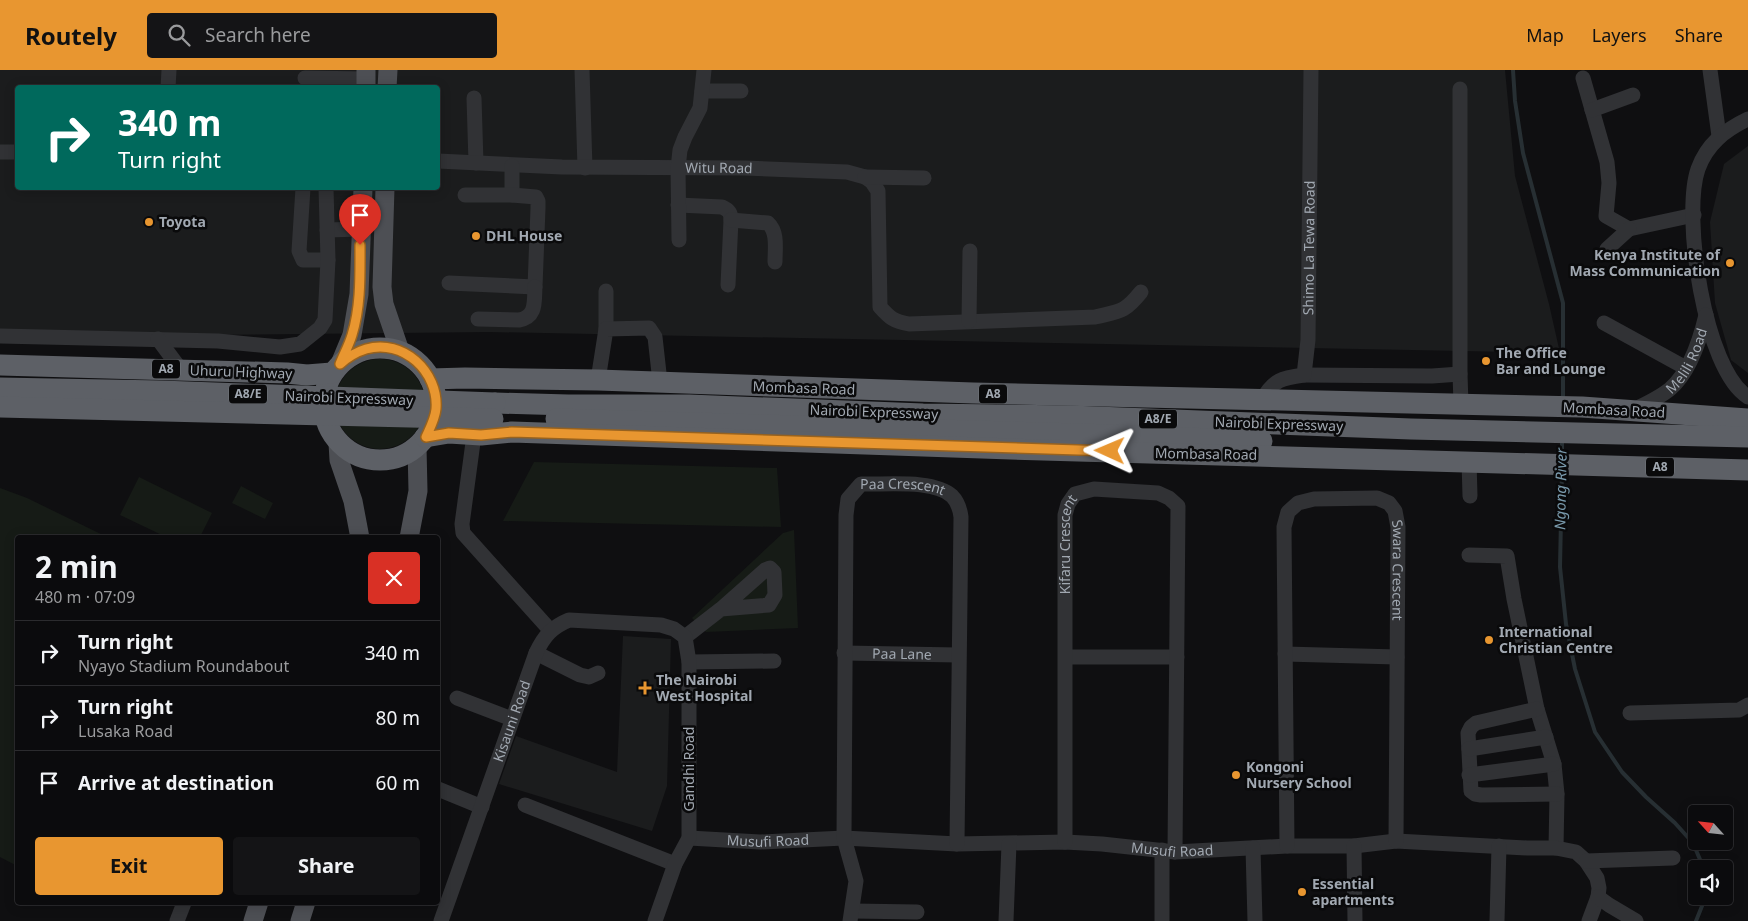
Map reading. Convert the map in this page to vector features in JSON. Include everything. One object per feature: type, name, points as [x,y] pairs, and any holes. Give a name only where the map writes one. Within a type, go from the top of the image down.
[{"type":"highway","name":"A8","points":[[0,416],[293,422],[333,436],[352,453],[368,460],[385,460],[402,456],[421,442],[433,424],[436,410],[436,395],[430,379],[419,362],[400,351],[384,347],[368,348],[353,354],[336,368]]},
{"type":"highway","name":"Uhuru Highway","points":[[0,365],[287,373],[307,376],[336,368]]},
{"type":"highway","points":[[333,436],[324,414],[323,398],[336,368]]},
{"type":"highway","name":"Mombasa Road","points":[[430,379],[598,380],[953,393],[1461,404],[1582,408],[1748,419]]},
{"type":"highway","name":"Nairobi Expressway","points":[[0,388],[171,391],[568,405],[689,405],[923,414],[1080,416],[1411,429],[1748,437]]},
{"type":"highway","name":"Nairobi Expressway","points":[[0,407],[906,428],[1103,434],[1422,448],[1748,457]]},
{"type":"highway","name":"Mombasa Road","points":[[421,442],[449,433],[512,432],[1011,449],[1748,470]]},
{"type":"main road","points":[[387,85],[388,70]]},
{"type":"main road","points":[[336,368],[352,335],[356,318],[359,294],[363,190]]},
{"type":"main road","points":[[385,190],[382,286],[384,304],[400,351]]},
{"type":"main road","points":[[333,436],[353,501],[359,535]]},
{"type":"main road","points":[[410,535],[418,491],[421,442]]},
{"type":"main road","points":[[253,921],[258,905]]},
{"type":"main road","points":[[300,921],[305,905]]},
{"type":"street","points":[[168,85],[169,70]]},
{"type":"street","points":[[582,70],[585,168]]},
{"type":"street","points":[[679,240],[678,168],[680,150],[700,108],[704,70]]},
{"type":"street","name":"Shimo La Tewa Road","points":[[1304,374],[1308,340],[1311,70]]},
{"type":"street","points":[[1710,70],[1719,136]]},
{"type":"street","points":[[305,78],[366,79]]},
{"type":"street","points":[[1583,78],[1607,162],[1609,183],[1606,216],[1629,229]]},
{"type":"street","points":[[1460,89],[1461,404]]},
{"type":"street","points":[[702,91],[741,91]]},
{"type":"street","points":[[1592,110],[1633,96]]},
{"type":"street","points":[[474,98],[476,163]]},
{"type":"street","name":"Melili Road","points":[[1748,120],[1719,136],[1706,152],[1698,169],[1693,190],[1695,257],[1706,315],[1728,373],[1734,384],[1748,397]]},
{"type":"street","points":[[0,152],[15,152]]},
{"type":"street","name":"Witu Road","points":[[440,161],[585,168],[745,168],[847,172],[865,176],[924,178]]},
{"type":"street","points":[[512,166],[512,195]]},
{"type":"street","points":[[865,176],[878,191],[880,307],[891,320],[909,324],[1094,317],[1125,309],[1130,306],[1141,292]]},
{"type":"street","points":[[303,190],[299,251],[303,260],[328,260]]},
{"type":"street","points":[[0,336],[218,341],[280,347],[300,344],[320,328],[325,320],[328,260],[326,190]]},
{"type":"street","points":[[465,195],[532,196],[536,197],[538,201],[534,308],[531,316],[526,319],[478,319]]},
{"type":"street","points":[[678,205],[722,207],[731,214],[728,285]]},
{"type":"street","points":[[1607,249],[1629,229],[1694,215]]},
{"type":"street","points":[[731,220],[768,223],[771,226],[774,237],[775,262]]},
{"type":"street","points":[[327,230],[361,229]]},
{"type":"street","points":[[969,321],[970,251]]},
{"type":"street","points":[[449,282],[535,287]]},
{"type":"street","points":[[598,380],[606,329],[606,291]]},
{"type":"street","name":"Melili Road","points":[[1630,411],[1672,388],[1694,354],[1706,315]]},
{"type":"street","points":[[1604,323],[1686,368]]},
{"type":"street","points":[[606,329],[649,328],[655,337],[660,382]]},
{"type":"street","points":[[158,339],[181,370]]},
{"type":"street","points":[[1262,400],[1273,384],[1282,378],[1304,374],[1432,376],[1460,374]]},
{"type":"street","points":[[474,434],[462,524],[463,533],[550,630],[569,620],[662,625],[674,629],[685,637],[721,609]]},
{"type":"street","points":[[1469,461],[1470,496]]},
{"type":"street","name":"Paa Crescent","points":[[852,916],[856,881],[844,838],[846,515],[848,499],[861,484],[915,485],[941,489],[952,496],[958,504],[961,517],[957,844]]},
{"type":"street","name":"Kifaru Crescent","points":[[1065,842],[1065,515],[1068,504],[1076,494],[1094,489],[1158,493],[1169,498],[1178,506],[1177,657],[1168,851],[1162,921]]},
{"type":"street","name":"Swara Crescent","points":[[1287,846],[1284,527],[1288,512],[1298,502],[1314,499],[1377,498],[1389,503],[1395,511],[1398,527],[1396,841]]},
{"type":"street","points":[[1469,555],[1508,556],[1514,599],[1537,709],[1554,764],[1557,794],[1556,848]]},
{"type":"street","name":"Kisauni Road","points":[[442,921],[536,653],[550,630]]},
{"type":"street","name":"Gandhi Road","points":[[685,637],[689,662],[689,838]]},
{"type":"street","points":[[536,653],[589,677],[598,673]]},
{"type":"street","name":"Paa Lane","points":[[844,653],[958,655]]},
{"type":"street","points":[[1286,654],[1397,657]]},
{"type":"street","points":[[1066,657],[1177,657]]},
{"type":"street","points":[[689,662],[774,661]]},
{"type":"street","points":[[456,698],[512,718]]},
{"type":"street","points":[[1630,713],[1739,710],[1748,705]]},
{"type":"street","points":[[1537,709],[1476,723],[1471,727],[1468,733],[1471,791],[1475,794],[1557,794]]},
{"type":"street","points":[[1468,749],[1546,737]]},
{"type":"street","points":[[1469,774],[1554,764]]},
{"type":"street","points":[[440,789],[482,807]]},
{"type":"street","points":[[525,805],[675,864]]},
{"type":"street","points":[[655,921],[675,864],[689,838]]},
{"type":"street","name":"Musufi Road","points":[[689,838],[760,842],[844,838],[957,844],[1065,842],[1168,851],[1287,846],[1354,846],[1396,841],[1556,848],[1576,852],[1586,861]]},
{"type":"street","points":[[1006,921],[1009,844]]},
{"type":"street","points":[[1354,846],[1355,921]]},
{"type":"street","points":[[1497,921],[1499,846]]},
{"type":"street","points":[[1253,848],[1255,921]]},
{"type":"street","points":[[1586,861],[1673,858]]},
{"type":"street","points":[[1586,861],[1597,878],[1599,888],[1598,897],[1589,921]]},
{"type":"street","points":[[1598,897],[1636,921]]},
{"type":"street","points":[[177,921],[183,905]]},
{"type":"street","points":[[852,916],[917,912]]},
{"type":"shaded area","points":[[0,70],[1505,70],[1515,176],[1560,353],[489,332],[0,337]]},
{"type":"shaded area","name":"Kenya Institute of Mass Communication","points":[[1748,146],[1748,373],[1731,360],[1715,303],[1710,222],[1724,164]]},
{"type":"shaded area","points":[[380,359],[397,362],[412,372],[422,387],[425,404],[422,421],[412,436],[397,446],[380,449],[363,446],[348,436],[338,421],[335,404],[338,387],[348,372],[363,362]]},
{"type":"shaded area","points":[[534,462],[777,468],[781,527],[503,521]]},
{"type":"shaded area","points":[[139,477],[212,513],[201,535],[162,535],[120,515]]},
{"type":"shaded area","points":[[241,486],[273,503],[265,519],[232,503]]},
{"type":"shaded area","points":[[0,488],[27,498],[103,535],[15,535],[15,865],[0,857]]},
{"type":"shaded area","points":[[794,530],[798,628],[706,632],[692,618],[783,533]]},
{"type":"shaded area","name":"The Nairobi West Hospital","points":[[623,636],[671,639],[667,786],[652,831],[499,784],[516,736],[617,772]]},
{"type":"waterway","name":"Ngong River","points":[[1513,70],[1515,101],[1523,153],[1563,303],[1563,401]]},
{"type":"waterway","name":"Ngong River","points":[[1562,438],[1562,459]]},
{"type":"waterway","name":"Ngong River","points":[[1562,471],[1560,567],[1566,624],[1575,669],[1595,732],[1622,772],[1693,843],[1700,860]]},
{"type":"waterway","name":"Ngong River","points":[[1696,921],[1702,905]]},
{"type":"place","name":"Toyota","points":[[149,222]]},
{"type":"place","name":"DHL House","points":[[476,236]]},
{"type":"place","name":"Kenya Institute of Mass Communication","points":[[1730,263]]},
{"type":"place","name":"The Office Bar and Lounge","points":[[1486,361]]},
{"type":"place","name":"International Christian Centre","points":[[1489,640]]},
{"type":"place","name":"The Nairobi West Hospital","points":[[645,688]]},
{"type":"place","name":"Kongoni Nursery School","points":[[1236,775]]},
{"type":"place","name":"Essential apartments","points":[[1302,892]]},
{"type":"route","points":[[360,245],[359,294],[356,318],[352,335],[340,364],[353,354],[368,348],[384,347],[400,351],[419,362],[426,371],[436,395],[436,410],[433,424],[426,437],[449,433],[481,435],[512,432],[1110,451]]}]
